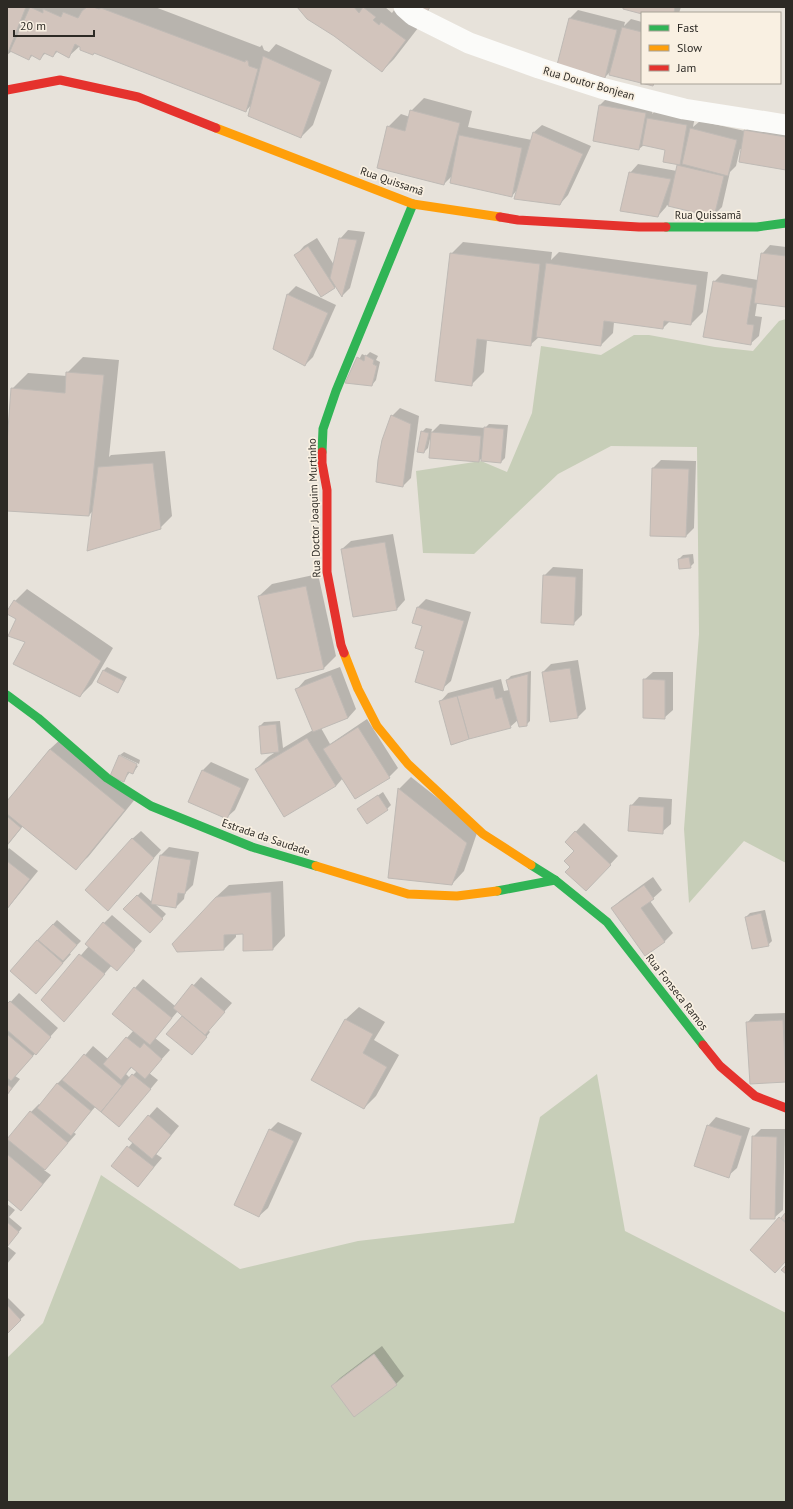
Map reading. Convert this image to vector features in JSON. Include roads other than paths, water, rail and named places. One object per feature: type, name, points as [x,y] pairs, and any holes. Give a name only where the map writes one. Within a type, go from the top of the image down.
[{"type":"street","name":"Rua Doutor Bonjean","points":[[404,7],[413,14],[469,43],[601,88],[684,109],[786,125]]},
{"type":"street","name":"Rua Quissamã","points":[[7,90],[60,80],[138,97],[414,204],[518,220],[639,227],[757,226],[786,223]]},
{"type":"street","name":"Rua Doctor Joaquim Murtinho","points":[[414,204],[336,391],[323,429],[322,463],[327,490],[327,572],[341,645],[358,689],[377,726],[408,764],[483,834],[555,880]]},
{"type":"street","name":"Estrada da Saudade","points":[[7,695],[38,718],[107,778],[144,802],[252,847],[408,894],[457,896],[503,890],[555,880]]},
{"type":"street","name":"Rua Fonseca Ramos","points":[[555,880],[607,922],[720,1066],[755,1096],[786,1108]]}]
